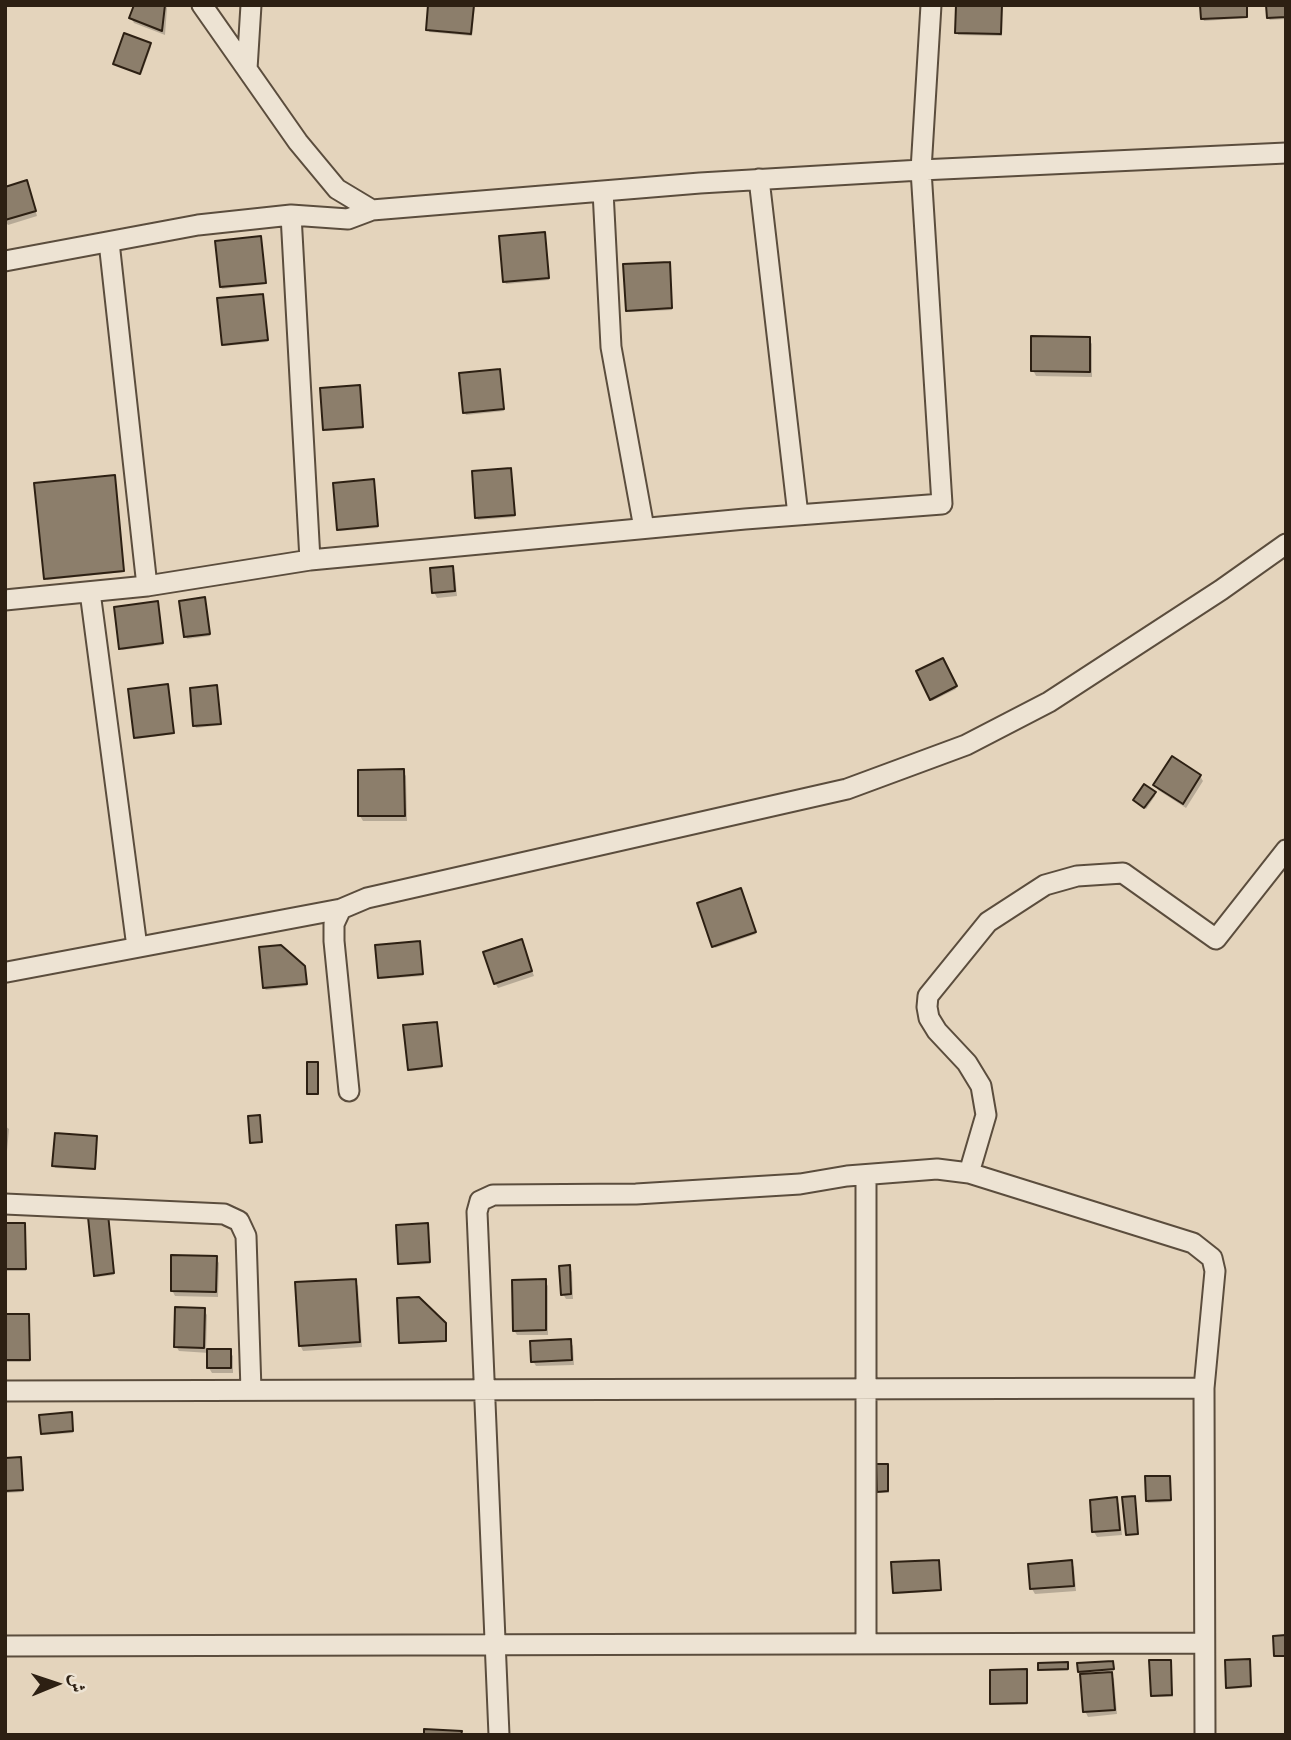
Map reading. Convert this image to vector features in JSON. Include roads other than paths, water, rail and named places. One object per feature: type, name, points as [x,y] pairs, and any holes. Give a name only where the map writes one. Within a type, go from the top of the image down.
[{"type":"street","points":[[202,5],[298,142],[337,189],[372,210]]},
{"type":"street","points":[[247,69],[251,5]]},
{"type":"street","points":[[5,600],[147,586],[310,560],[643,528],[942,504],[921,170],[931,5]]},
{"type":"street","points":[[5,261],[198,225],[292,215],[348,219],[372,210],[759,179],[1286,153]]},
{"type":"street","points":[[759,179],[798,515]]},
{"type":"street","points":[[603,191],[611,347],[643,528]]},
{"type":"street","points":[[292,215],[310,560]]},
{"type":"street","points":[[109,242],[147,586]]},
{"type":"street","points":[[7,972],[341,909],[367,898],[847,789],[966,745],[1049,702],[1221,590],[1286,544]]},
{"type":"street","points":[[90,592],[136,947]]},
{"type":"street","points":[[969,1173],[986,1115],[981,1086],[967,1062],[937,1031],[929,1018],[927,1007],[928,996],[988,922],[1045,885],[1077,876],[1123,873],[1216,939],[1286,850]]},
{"type":"street","points":[[341,909],[334,924],[334,941],[349,1091]]},
{"type":"street","points":[[499,1735],[477,1212],[484,1198],[493,1195],[636,1194],[800,1184],[937,1169],[969,1173],[1193,1244],[1212,1258],[1215,1271],[1204,1388],[1205,1735]]},
{"type":"street","points":[[866,1175],[866,1643]]},
{"type":"street","points":[[5,1204],[224,1214],[239,1221],[246,1236],[251,1390]]},
{"type":"street","points":[[5,1391],[1204,1388]]},
{"type":"street","points":[[5,1646],[1204,1643]]}]
